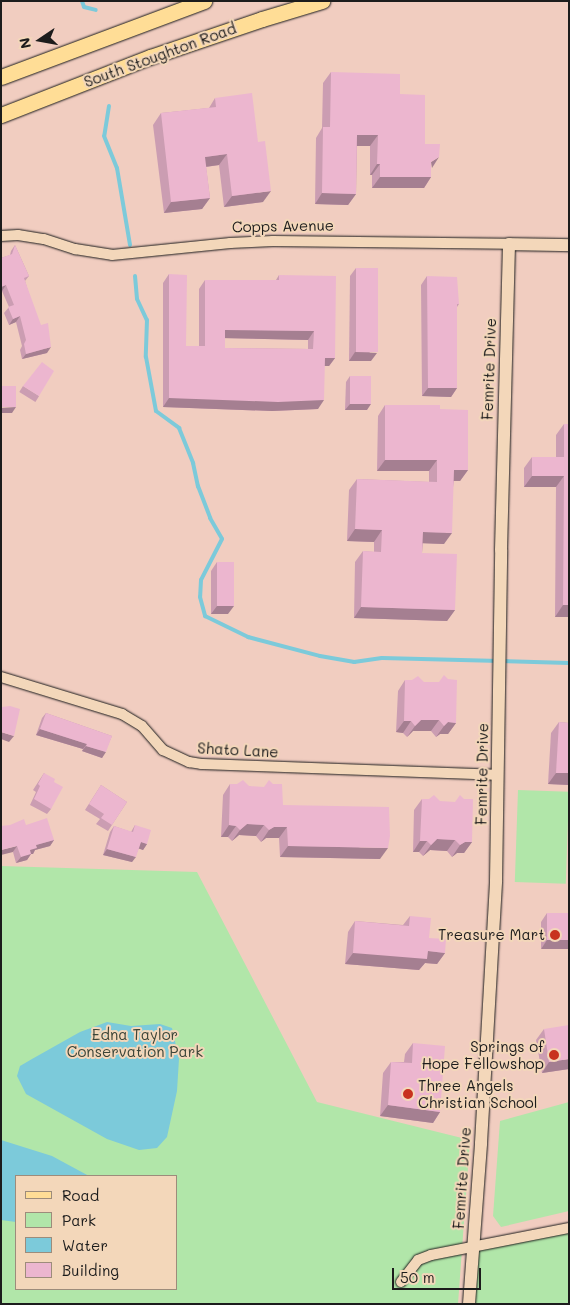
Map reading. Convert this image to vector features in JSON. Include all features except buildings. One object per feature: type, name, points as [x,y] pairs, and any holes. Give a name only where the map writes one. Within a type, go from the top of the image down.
[{"type":"main road","points":[[1,77],[204,1]]},
{"type":"main road","name":"South Stoughton Road","points":[[1,115],[157,55],[262,19],[322,1]]},
{"type":"street","name":"Copps Avenue","points":[[1,236],[18,234],[75,249],[112,255],[273,241],[569,245]]},
{"type":"street","name":"Femrite Drive","points":[[469,1304],[496,881],[501,550],[509,244]]},
{"type":"street","name":"Shato Lane","points":[[1,677],[122,714],[142,726],[155,743],[169,755],[195,763],[497,775]]},
{"type":"street","points":[[401,1282],[418,1260],[431,1255],[569,1228]]},
{"type":"green space","points":[[518,790],[569,792],[566,884],[515,882]]},
{"type":"green space","name":"Edna Taylor Conservation Park","points":[[1,866],[197,872],[317,1102],[470,1140],[458,1304],[1,1304]]},
{"type":"green space","points":[[569,1102],[569,1211],[501,1227],[493,1216],[500,1121]]},
{"type":"green space","points":[[569,1228],[569,1304],[469,1304],[474,1247]]},
{"type":"water","points":[[107,1022],[131,1026],[160,1024],[172,1028],[179,1059],[177,1091],[167,1137],[157,1148],[139,1150],[107,1139],[26,1094],[17,1076],[20,1066],[80,1032]]},
{"type":"water","points":[[1,1140],[52,1156],[87,1175],[15,1175],[15,1222],[1,1220]]},
{"type":"waterway","points":[[82,1],[84,7],[96,10]]},
{"type":"waterway","points":[[109,106],[104,136],[117,168],[130,245]]},
{"type":"waterway","points":[[135,276],[137,299],[147,320],[146,357],[156,411],[179,428],[193,463],[198,486],[210,518],[222,539],[201,580],[200,597],[205,616],[248,637],[320,656],[354,662],[382,658],[569,663]]},
{"type":"place","name":"Treasure Mart","points":[[555,935]]},
{"type":"place","name":"Springs of Hope Fellowshop","points":[[554,1055]]},
{"type":"place","name":"Three Angels Christian School","points":[[408,1094]]}]
